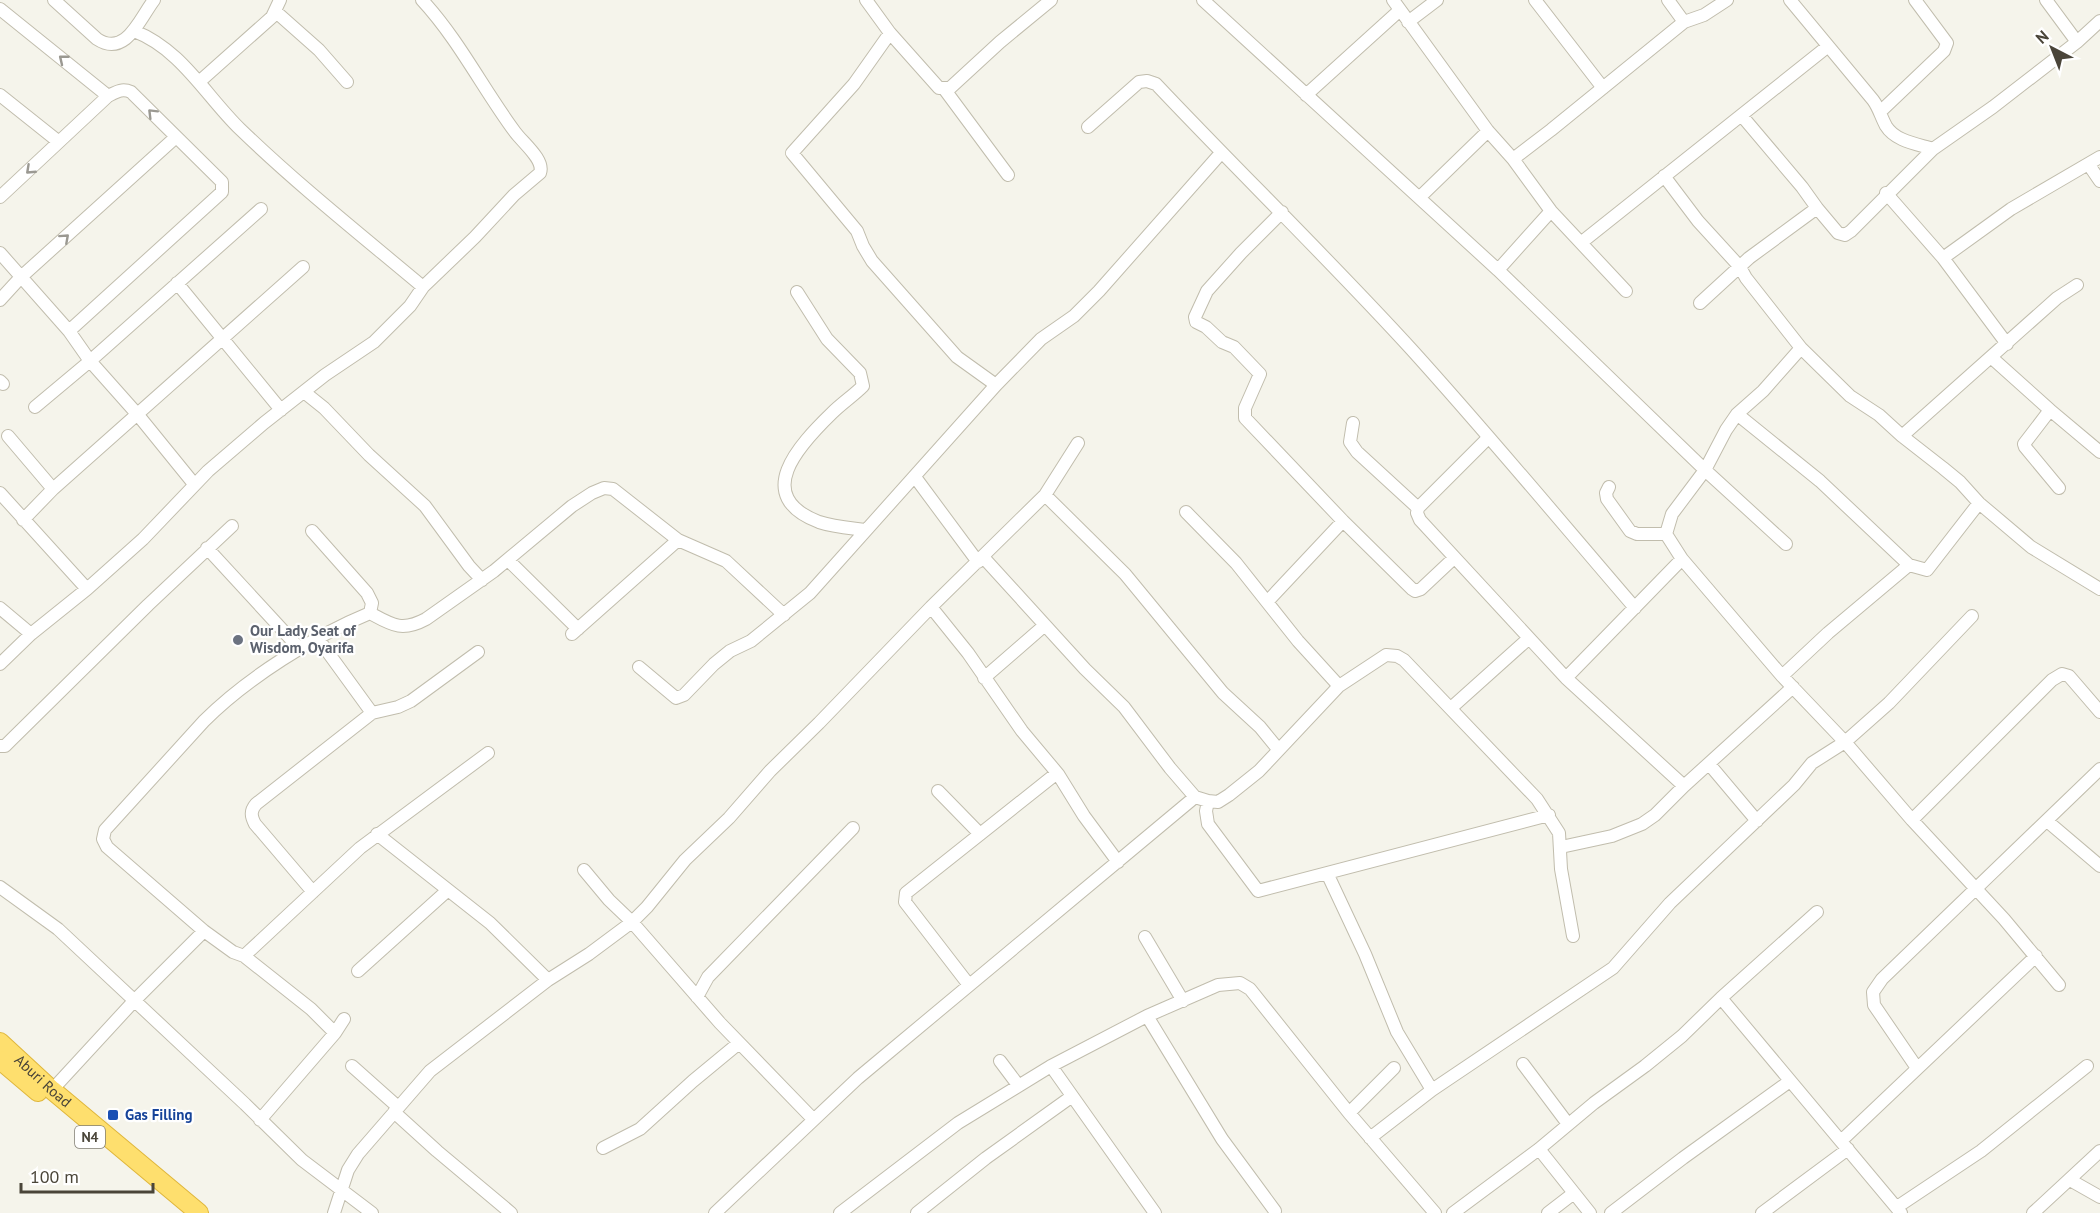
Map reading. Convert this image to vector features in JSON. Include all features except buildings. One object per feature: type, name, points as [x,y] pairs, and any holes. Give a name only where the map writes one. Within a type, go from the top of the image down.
[{"type":"highway","name":"Aburi Road","points":[[0,1042],[52,1090],[199,1213]]},
{"type":"highway","name":"Aburi Road","points":[[0,1060],[180,1213]]},
{"type":"street","points":[[54,0],[105,44],[117,44],[134,31],[154,0]]},
{"type":"street","points":[[0,664],[31,634],[87,589],[143,539],[194,484],[264,423],[330,371],[374,342],[410,306],[423,287],[475,237],[514,195],[540,173],[542,168],[540,162],[503,116],[458,46],[422,0]]},
{"type":"street","points":[[866,0],[890,33],[939,88],[945,90],[1008,175]]},
{"type":"street","points":[[945,90],[1051,0]]},
{"type":"street","points":[[1203,0],[1420,197],[1705,470],[1786,544]]},
{"type":"street","points":[[1216,12],[1223,0]]},
{"type":"street","points":[[1408,22],[1437,0]]},
{"type":"street","points":[[1535,0],[1603,88]]},
{"type":"street","points":[[1668,0],[1684,22]]},
{"type":"street","points":[[1513,159],[1684,22],[1704,15],[1727,0]]},
{"type":"street","points":[[1790,0],[1873,100],[1881,111],[1885,125],[1893,135],[1932,149]]},
{"type":"street","points":[[1881,111],[1944,51],[1947,43],[1915,0]]},
{"type":"street","points":[[2046,0],[2077,42]]},
{"type":"street","points":[[199,82],[272,17],[278,5],[347,82]]},
{"type":"street","points":[[1306,95],[1396,5],[1488,131],[1513,159],[1551,211],[1626,291]]},
{"type":"street","points":[[0,9],[108,96]]},
{"type":"street","points":[[1742,116],[1838,233],[1845,235],[1932,149],[1976,120],[2077,42],[2100,21]]},
{"type":"street","points":[[134,31],[153,40],[190,70],[223,111],[275,161],[423,287]]},
{"type":"street","points":[[890,33],[855,84],[792,153],[857,231],[873,261],[922,318],[957,357],[996,385]]},
{"type":"street","points":[[1582,242],[1638,200],[1664,176],[1827,47]]},
{"type":"street","points":[[1088,127],[1139,82],[1147,81],[1156,84],[1221,153],[1282,212],[1412,351],[1635,608]]},
{"type":"street","points":[[1,193],[108,96],[126,90],[131,92],[222,182],[222,192],[69,331]]},
{"type":"street","points":[[0,95],[59,142]]},
{"type":"street","points":[[1420,197],[1488,131]]},
{"type":"street","points":[[0,300],[21,278],[176,137]]},
{"type":"street","points":[[639,667],[676,698],[684,695],[730,651],[751,641],[810,593],[996,385],[1041,339],[1074,316],[1099,291],[1221,153]]},
{"type":"street","points":[[1943,258],[2012,208],[2100,157]]},
{"type":"street","points":[[2089,165],[2100,181]]},
{"type":"street","points":[[1664,176],[1722,249],[1740,267],[1746,278],[1801,348],[1850,396],[1879,415],[1960,482],[1979,503],[2031,547],[2100,589]]},
{"type":"street","points":[[1886,193],[1943,258],[2007,344]]},
{"type":"street","points":[[1700,303],[1758,251],[1817,208]]},
{"type":"street","points":[[35,407],[261,209]]},
{"type":"street","points":[[1498,270],[1551,211]]},
{"type":"street","points":[[1282,212],[1207,291],[1195,317],[1196,322],[1206,327],[1222,342],[1234,347],[1260,375],[1245,408],[1245,418],[1343,521],[1415,591],[1421,589],[1454,558]]},
{"type":"street","points":[[0,253],[69,331],[90,361],[194,484]]},
{"type":"street","points":[[23,520],[53,489],[303,267]]},
{"type":"street","points":[[177,283],[281,410]]},
{"type":"street","points":[[1902,436],[2057,298],[2077,285]]},
{"type":"street","points":[[797,292],[827,339],[860,373],[863,386],[834,411],[804,442],[792,458],[785,473],[784,490],[789,501],[800,512],[818,521],[834,526],[865,530]]},
{"type":"street","points":[[1801,348],[1763,391],[1737,414],[1717,444],[1705,470],[1672,514],[1666,534],[1682,559],[1782,675],[1845,742],[1912,820],[1976,887],[2059,985]]},
{"type":"street","points":[[1992,358],[2100,452]]},
{"type":"street","points":[[303,392],[324,408],[369,455],[425,506],[482,580]]},
{"type":"street","points":[[2050,410],[2024,444],[2059,488]]},
{"type":"street","points":[[1737,414],[1820,481],[1909,565],[1927,570],[1979,503]]},
{"type":"street","points":[[1353,423],[1350,442],[1357,452],[1418,508]]},
{"type":"street","points":[[8,436],[53,489]]},
{"type":"street","points":[[1488,438],[1418,508],[1417,513],[1420,520],[1566,678],[1684,786]]},
{"type":"street","points":[[334,1213],[348,1170],[358,1154],[430,1071],[548,980],[590,954],[632,922],[686,860],[729,818],[770,771],[1045,495],[1078,443]]},
{"type":"street","points":[[915,477],[981,560],[1124,707],[1195,797],[1218,802],[1229,795],[1259,771],[1339,686],[1386,655],[1397,656],[1404,660],[1549,814],[1558,833],[1561,847],[1561,869],[1573,936]]},
{"type":"street","points":[[1609,487],[1606,493],[1607,499],[1630,531],[1637,534],[1666,534]]},
{"type":"street","points":[[370,613],[396,626],[414,625],[482,580],[572,506],[603,488],[613,489],[678,540],[726,561],[784,615]]},
{"type":"street","points":[[0,494],[87,589]]},
{"type":"street","points":[[1045,495],[1125,574],[1223,693],[1260,727],[1278,749]]},
{"type":"street","points":[[1186,512],[1236,563],[1298,641],[1339,686]]},
{"type":"street","points":[[1268,602],[1343,521]]},
{"type":"street","points":[[0,746],[5,746],[232,526]]},
{"type":"street","points":[[312,531],[367,593],[372,603],[370,613]]},
{"type":"street","points":[[508,560],[575,631],[678,540]]},
{"type":"street","points":[[207,548],[300,649]]},
{"type":"street","points":[[1566,678],[1682,559]]},
{"type":"street","points":[[1782,675],[1909,565]]},
{"type":"street","points":[[931,607],[968,653],[1022,731],[1057,773],[1084,816],[1118,862]]},
{"type":"street","points":[[0,608],[31,634]]},
{"type":"street","points":[[335,1033],[312,1009],[244,956],[233,952],[204,931],[107,847],[103,839],[105,830],[219,706],[300,649],[370,613]]},
{"type":"street","points":[[1370,1138],[1432,1090],[1613,968],[1670,903],[1794,785],[1812,763],[1845,742],[1889,704],[1972,616]]},
{"type":"street","points":[[984,678],[1046,625]]},
{"type":"street","points":[[1451,708],[1528,639]]},
{"type":"street","points":[[319,640],[372,713]]},
{"type":"street","points":[[313,892],[255,824],[251,817],[256,804],[372,713],[398,707],[411,701],[478,652]]},
{"type":"street","points":[[1912,820],[2052,680],[2062,674],[2069,676],[2100,712]]},
{"type":"street","points":[[1561,847],[1612,836],[1642,824],[1655,815],[1793,687]]},
{"type":"street","points":[[244,956],[377,834],[488,753]]},
{"type":"street","points":[[1709,764],[1757,821]]},
{"type":"street","points":[[1917,1068],[1874,1005],[1874,992],[1882,979],[2100,769]]},
{"type":"street","points":[[969,985],[905,902],[906,892],[1057,773]]},
{"type":"street","points":[[938,791],[980,834]]},
{"type":"street","points":[[715,1213],[858,1078],[1195,797]]},
{"type":"street","points":[[1208,801],[1206,811],[1208,824],[1258,891],[1549,814]]},
{"type":"street","points":[[2047,821],[2100,866]]},
{"type":"street","points":[[697,997],[708,977],[853,828]]},
{"type":"street","points":[[377,834],[490,923],[548,980]]},
{"type":"street","points":[[584,870],[739,1043],[813,1119]]},
{"type":"street","points":[[1327,873],[1365,954],[1397,1032],[1432,1090]]},
{"type":"street","points":[[0,886],[58,929],[302,1160],[372,1213]]},
{"type":"street","points":[[358,971],[448,890]]},
{"type":"street","points":[[1453,1213],[1539,1149],[1594,1103],[1682,1036],[1721,998],[1818,912]]},
{"type":"street","points":[[52,1090],[134,1001],[204,931]]},
{"type":"street","points":[[1145,937],[1183,1000]]},
{"type":"street","points":[[1762,1213],[1845,1144],[1917,1068],[2036,956]]},
{"type":"street","points":[[840,1213],[958,1123],[1051,1066],[1183,1000],[1218,985],[1240,983],[1250,989],[1349,1113],[1435,1213]]},
{"type":"street","points":[[1721,998],[1899,1210],[1981,1151],[2087,1066]]},
{"type":"street","points":[[1147,1016],[1222,1139],[1275,1211]]},
{"type":"street","points":[[260,1120],[335,1033],[344,1019]]},
{"type":"street","points":[[603,1148],[640,1129],[739,1043]]},
{"type":"street","points":[[1000,1061],[1018,1085]]},
{"type":"street","points":[[1523,1064],[1569,1124]]},
{"type":"street","points":[[352,1066],[437,1151],[511,1213]]},
{"type":"street","points":[[1051,1066],[1155,1213]]},
{"type":"street","points":[[1349,1113],[1394,1068]]},
{"type":"street","points":[[1611,1213],[1790,1081]]},
{"type":"street","points":[[917,1213],[986,1158],[1071,1097]]},
{"type":"street","points":[[1539,1149],[1590,1213]]},
{"type":"street","points":[[2033,1213],[2100,1150]]},
{"type":"street","points":[[2070,1180],[2100,1197]]},
{"type":"street","points":[[1548,1213],[1574,1193]]},
{"type":"place","name":"Our Lady Seat of Wisdom, Oyarifa","points":[[238,640]]},
{"type":"place","name":"Gas Filling","points":[[113,1115]]}]
